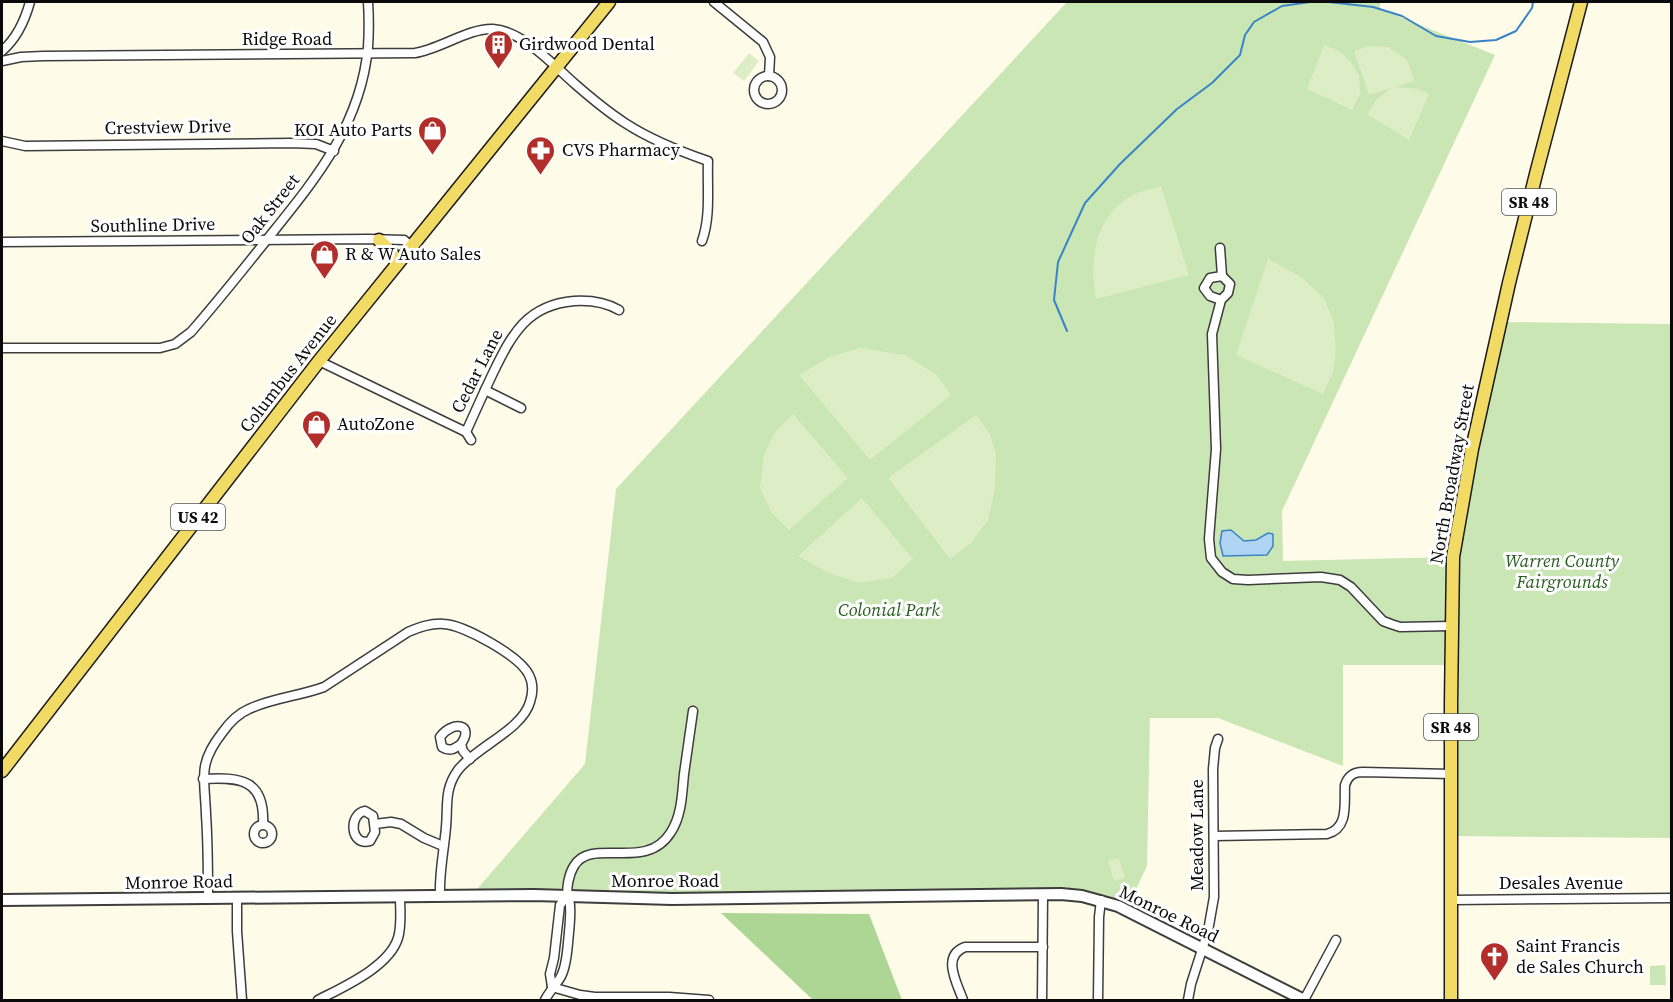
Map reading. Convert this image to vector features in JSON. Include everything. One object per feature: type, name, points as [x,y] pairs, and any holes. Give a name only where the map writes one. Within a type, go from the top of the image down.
[{"type":"main road","name":"Columbus Avenue","points":[[2,771],[319,361],[609,2]]},
{"type":"main road","name":"North Broadway Street","points":[[1451,1000],[1453,557],[1472,449],[1536,174],[1581,2]]},
{"type":"main road","points":[[379,240],[392,253],[397,264]]},
{"type":"street","points":[[2,51],[11,42],[22,24],[30,2]]},
{"type":"street","name":"Oak Street","points":[[2,348],[160,348],[184,339],[267,239],[334,151],[352,113],[358,94],[367,55],[369,2]]},
{"type":"street","points":[[714,2],[763,42],[770,57],[769,76]]},
{"type":"street","name":"Ridge Road","points":[[2,61],[42,56],[415,54],[480,30],[505,31],[526,42],[590,97],[627,125],[651,139],[708,161],[706,230],[702,241]]},
{"type":"street","name":"Crestview Drive","points":[[2,141],[25,146],[290,143],[316,144],[334,151]]},
{"type":"street","name":"Southline Drive","points":[[2,242],[404,240],[412,247]]},
{"type":"street","points":[[1220,248],[1222,276],[1230,284],[1228,293],[1221,300],[1212,334],[1216,449],[1209,539],[1211,558],[1222,572],[1233,579],[1321,577],[1340,580],[1351,587],[1383,621],[1400,627],[1451,626]]},
{"type":"street","points":[[1221,300],[1210,296],[1204,288],[1210,278],[1222,276]]},
{"type":"street","name":"Cedar Lane","points":[[466,432],[511,337],[525,321],[543,309],[563,302],[601,302],[619,310]]},
{"type":"street","points":[[319,361],[466,432],[471,440]]},
{"type":"street","points":[[485,390],[521,408]]},
{"type":"street","points":[[208,898],[203,779],[205,761],[209,751],[227,725],[243,712],[257,705],[309,693],[324,687],[408,632],[433,624],[454,625],[477,636],[517,661],[528,673],[531,682],[530,702],[523,716],[470,759],[452,779],[448,790],[440,896]]},
{"type":"street","points":[[545,1000],[552,987],[550,974],[560,905],[567,896],[573,867],[580,858],[596,853],[623,854],[649,850],[662,843],[672,831],[679,811],[693,711]]},
{"type":"street","name":"Meadow Lane","points":[[1188,1000],[1208,931],[1214,897],[1214,769],[1218,739]]},
{"type":"street","points":[[462,744],[463,751],[470,759]]},
{"type":"street","points":[[1214,836],[1327,834],[1337,830],[1343,822],[1346,780],[1353,773],[1451,774]]},
{"type":"street","points":[[203,779],[237,779],[251,786],[258,794],[262,804],[263,824]]},
{"type":"street","points":[[375,824],[385,822],[401,824],[443,846]]},
{"type":"street","points":[[1042,1000],[1043,895]]},
{"type":"street","points":[[318,1000],[370,972],[389,953],[399,936],[400,896]]},
{"type":"street","name":"Monroe Road","points":[[2,900],[400,896],[567,896],[672,899],[1082,896],[1101,900],[1137,915],[1304,1000]]},
{"type":"street","points":[[237,898],[242,1000]]},
{"type":"street","name":"Desales Avenue","points":[[1451,900],[1671,898]]},
{"type":"street","points":[[1098,1000],[1101,900]]},
{"type":"street","points":[[1304,1000],[1336,940]]},
{"type":"street","points":[[963,1000],[953,973],[953,956],[957,950],[965,947],[1042,947]]},
{"type":"street","points":[[552,987],[596,997],[709,1000]]},
{"type":"green space","name":"Colonial Park","points":[[1067,2],[1380,2],[1380,9],[1495,55],[1282,511],[1283,561],[1453,557],[1500,322],[1671,324],[1671,838],[1451,836],[1451,665],[1343,665],[1343,766],[1218,718],[1150,718],[1147,866],[1126,910],[1082,896],[472,895],[585,764],[616,489]]},
{"type":"green space","points":[[1324,45],[1339,51],[1351,62],[1359,76],[1360,94],[1352,110],[1307,89]]},
{"type":"green space","points":[[1368,46],[1388,47],[1407,60],[1415,81],[1396,87],[1418,89],[1429,94],[1409,140],[1368,115],[1377,100],[1391,88],[1369,95],[1354,51]]},
{"type":"green space","points":[[749,53],[759,61],[744,81],[733,73]]},
{"type":"green space","points":[[1161,186],[1189,275],[1096,299],[1094,256],[1101,229],[1117,206],[1129,197]]},
{"type":"green space","points":[[1268,259],[1301,277],[1324,298],[1334,323],[1336,352],[1333,372],[1323,394],[1236,355]]},
{"type":"green space","points":[[860,348],[905,355],[937,375],[951,395],[870,460],[799,375],[829,357]]},
{"type":"green space","points":[[793,414],[848,478],[789,530],[771,512],[760,488],[764,454],[775,432]]},
{"type":"green space","points":[[976,415],[990,434],[996,454],[995,488],[988,520],[971,543],[950,559],[888,478]]},
{"type":"green space","points":[[862,498],[913,559],[892,578],[859,583],[829,573],[798,556]]},
{"type":"green space","points":[[1119,858],[1125,878],[1114,881],[1108,861]]},
{"type":"green space","points":[[721,913],[869,914],[902,1000],[813,1000]]},
{"type":"green space","points":[[1665,965],[1666,985],[1650,985],[1650,966]]},
{"type":"water","points":[[1231,530],[1244,541],[1256,540],[1268,533],[1273,534],[1273,546],[1267,555],[1223,556],[1220,543],[1222,531]]},
{"type":"waterway","points":[[1067,331],[1054,300],[1058,262],[1085,203],[1120,164],[1177,109],[1212,83],[1240,55],[1245,35],[1254,22],[1282,6],[1310,2]]},
{"type":"waterway","points":[[1329,2],[1373,7],[1402,16],[1436,36],[1470,42],[1496,40],[1516,31],[1532,8],[1533,2]]},
{"type":"place","name":"Girdwood Dental","points":[[498,70]]},
{"type":"place","name":"KOI Auto Parts","points":[[433,156]]},
{"type":"place","name":"CVS Pharmacy","points":[[541,176]]},
{"type":"place","name":"R & W Auto Sales","points":[[324,280]]},
{"type":"place","name":"AutoZone","points":[[316,450]]},
{"type":"place","name":"Saint Francis de Sales Church","points":[[1495,982]]},
{"type":"park label","name":"Warren County Fairgrounds","points":[[1562,571]]}]
